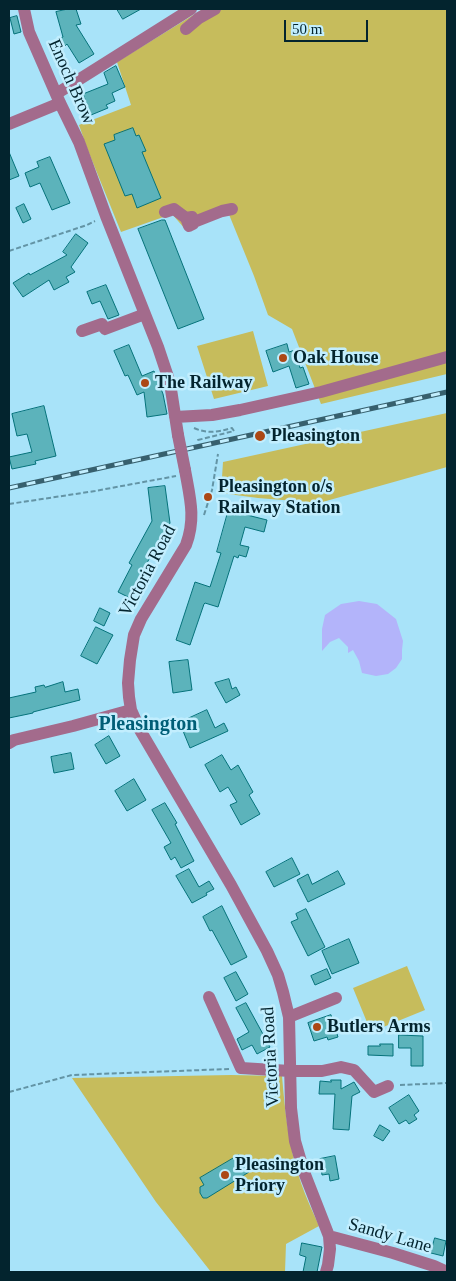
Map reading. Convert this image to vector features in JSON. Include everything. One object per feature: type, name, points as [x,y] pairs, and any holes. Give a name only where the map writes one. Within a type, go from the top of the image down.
[{"type":"street","name":"Enoch Brow","points":[[24,9],[29,32],[79,142],[89,169]]},
{"type":"street","points":[[9,124],[58,98],[191,9]]},
{"type":"street","points":[[186,29],[199,18],[215,9]]},
{"type":"street","name":"Victoria Road","points":[[89,169],[170,383],[192,520],[186,545],[141,619],[134,635],[128,683],[131,710],[140,730],[231,884],[267,951],[281,984],[289,1017],[291,1108],[294,1140],[316,1202]]},
{"type":"street","points":[[165,212],[174,208],[191,219],[222,211],[226,208]]},
{"type":"street","points":[[82,331],[102,324],[105,329],[145,314]]},
{"type":"street","points":[[176,419],[240,410],[321,392],[447,357]]},
{"type":"street","points":[[11,741],[131,710]]},
{"type":"street","points":[[208,997],[241,1068],[322,1071],[341,1067],[354,1070],[376,1098],[388,1086]]},
{"type":"street","points":[[289,1017],[336,998]]},
{"type":"street","name":"Sandy Lane","points":[[316,1202],[329,1236],[393,1253],[447,1272]]},
{"type":"street","points":[[326,1272],[330,1249],[329,1236]]},
{"type":"path","points":[[9,251],[87,225],[106,216]]},
{"type":"path","points":[[176,419],[202,432],[221,431],[232,428],[234,431],[206,437],[198,440],[198,443]]},
{"type":"path","points":[[190,533],[202,520],[212,490],[218,454]]},
{"type":"path","points":[[9,504],[95,491],[185,472]]},
{"type":"path","points":[[9,1092],[72,1075],[241,1068]]},
{"type":"path","points":[[388,1086],[447,1083]]},
{"type":"shaded area","points":[[203,9],[447,9],[447,374],[321,404],[292,329],[268,315],[228,212],[185,229],[172,214],[121,232],[79,125],[131,105],[117,62]]},
{"type":"shaded area","points":[[253,331],[268,386],[214,399],[197,346]]},
{"type":"shaded area","points":[[447,413],[447,467],[319,503],[221,493],[223,462]]},
{"type":"shaded area","points":[[407,966],[425,1010],[371,1032],[353,988]]},
{"type":"shaded area","points":[[282,1076],[286,1117],[293,1157],[303,1189],[319,1226],[286,1244],[285,1272],[211,1272],[156,1202],[72,1078]]},
{"type":"water","points":[[359,601],[377,604],[396,619],[403,641],[402,659],[396,668],[388,674],[376,676],[362,673],[359,661],[353,650],[348,653],[348,647],[339,638],[330,642],[322,651],[322,629],[325,615],[341,604]]},
{"type":"building","points":[[76,9],[81,24],[76,25],[94,54],[79,63],[67,44],[65,46],[60,38],[63,37],[56,12]]},
{"type":"building","points":[[117,9],[141,9],[123,19]]},
{"type":"building","points":[[17,16],[21,32],[14,34],[10,18]]},
{"type":"building","points":[[116,66],[125,87],[112,93],[115,101],[106,105],[108,108],[91,115],[83,94],[108,84],[104,73]]},
{"type":"building","points":[[133,128],[136,136],[139,135],[146,151],[142,152],[161,198],[137,208],[132,194],[125,196],[104,144],[115,140],[114,135]]},
{"type":"building","points":[[9,152],[19,176],[9,180]]},
{"type":"building","points":[[50,157],[70,203],[52,210],[40,183],[30,187],[25,173],[39,167],[37,162]]},
{"type":"building","points":[[24,204],[31,219],[23,223],[16,208]]},
{"type":"building","points":[[165,220],[204,319],[178,329],[138,229]]},
{"type":"building","points":[[76,234],[88,243],[71,267],[75,272],[66,277],[69,282],[54,290],[49,280],[23,297],[13,283],[29,273],[30,275],[67,255],[63,252]]},
{"type":"building","points":[[106,285],[119,315],[108,319],[100,301],[92,304],[87,292]]},
{"type":"building","name":"Oak House","points":[[287,344],[289,352],[295,350],[300,368],[303,367],[309,384],[296,388],[289,366],[273,372],[266,351]]},
{"type":"building","points":[[129,345],[142,376],[154,371],[163,394],[167,414],[147,417],[144,392],[137,395],[128,375],[125,376],[114,351]]},
{"type":"building","points":[[44,406],[56,456],[35,461],[36,464],[12,469],[9,457],[32,452],[27,434],[17,436],[12,414]]},
{"type":"building","points":[[165,486],[170,523],[152,557],[150,557],[130,598],[118,592],[132,565],[129,563],[152,521],[148,488]]},
{"type":"building","points":[[230,505],[245,509],[243,514],[267,520],[264,532],[245,527],[240,545],[249,547],[246,557],[239,555],[238,558],[234,556],[218,607],[204,604],[190,645],[176,640],[195,582],[210,587],[221,553],[217,552]]},
{"type":"building","points":[[100,608],[110,613],[104,626],[94,621]]},
{"type":"building","points":[[96,627],[113,635],[97,664],[81,656]]},
{"type":"building","points":[[188,660],[192,690],[173,693],[169,662]]},
{"type":"building","points":[[229,679],[232,689],[236,687],[240,695],[226,703],[215,683]]},
{"type":"building","points":[[63,682],[65,692],[78,689],[80,700],[9,718],[9,698],[36,692],[35,687],[44,685],[45,687]]},
{"type":"building","points":[[207,710],[215,728],[224,723],[228,731],[190,748],[181,722]]},
{"type":"building","points":[[109,736],[120,756],[106,764],[95,745]]},
{"type":"building","points":[[71,753],[74,769],[54,773],[51,757]]},
{"type":"building","points":[[222,755],[231,770],[238,765],[253,792],[249,795],[260,814],[241,825],[230,805],[237,802],[228,787],[220,792],[205,765]]},
{"type":"building","points":[[134,779],[146,800],[127,811],[115,791]]},
{"type":"building","points":[[165,803],[177,823],[175,824],[194,861],[181,868],[175,857],[171,860],[164,847],[171,843],[152,810]]},
{"type":"building","points":[[292,858],[300,874],[274,887],[266,872]]},
{"type":"building","points":[[189,869],[199,887],[209,881],[214,889],[192,903],[176,876]]},
{"type":"building","points":[[338,871],[345,884],[308,902],[297,880],[308,874],[312,884]]},
{"type":"building","points":[[222,906],[247,957],[231,965],[203,917]]},
{"type":"building","points":[[306,909],[325,947],[308,956],[291,922],[298,919],[296,914]]},
{"type":"building","points":[[349,939],[359,963],[332,974],[322,951]]},
{"type":"building","points":[[327,969],[331,978],[315,985],[311,976]]},
{"type":"building","points":[[236,972],[248,994],[236,1001],[224,978]]},
{"type":"building","points":[[246,1003],[270,1047],[257,1054],[252,1045],[242,1050],[237,1039],[249,1032],[236,1008]]},
{"type":"building","name":"Butlers Arms","points":[[331,1015],[338,1037],[328,1040],[327,1037],[314,1041],[308,1023]]},
{"type":"building","points":[[399,1035],[423,1036],[423,1066],[411,1066],[411,1048],[399,1048]]},
{"type":"building","points":[[380,1044],[393,1044],[393,1056],[368,1055],[368,1046],[380,1046]]},
{"type":"building","points":[[331,1080],[341,1080],[341,1089],[354,1082],[360,1092],[352,1096],[349,1130],[333,1129],[335,1094],[319,1094],[320,1081],[331,1082]]},
{"type":"building","points":[[409,1095],[419,1111],[414,1115],[417,1119],[409,1124],[406,1120],[399,1124],[389,1108]]},
{"type":"building","points":[[380,1125],[390,1131],[383,1141],[374,1136]]},
{"type":"building","name":"Pleasington Priory","points":[[239,1155],[249,1172],[207,1198],[203,1198],[200,1193],[200,1187],[204,1185],[200,1178]]},
{"type":"building","points":[[335,1156],[339,1179],[330,1181],[329,1174],[322,1175],[320,1159]]},
{"type":"building","points":[[435,1238],[446,1241],[443,1256],[431,1253]]},
{"type":"building","points":[[302,1243],[322,1247],[317,1272],[303,1272],[306,1257],[300,1255]]},
{"type":"railway","points":[[9,488],[447,392]]},
{"type":"place","name":"Oak House","points":[[283,358]]},
{"type":"place","name":"The Railway","points":[[145,383]]},
{"type":"place","name":"Pleasington","points":[[260,436]]},
{"type":"place","name":"Pleasington o/s Railway Station","points":[[208,497]]},
{"type":"place","name":"Butlers Arms","points":[[317,1027]]},
{"type":"place","name":"Pleasington Priory","points":[[225,1175]]},
{"type":"district","name":"Pleasington","points":[[148,725]]}]
